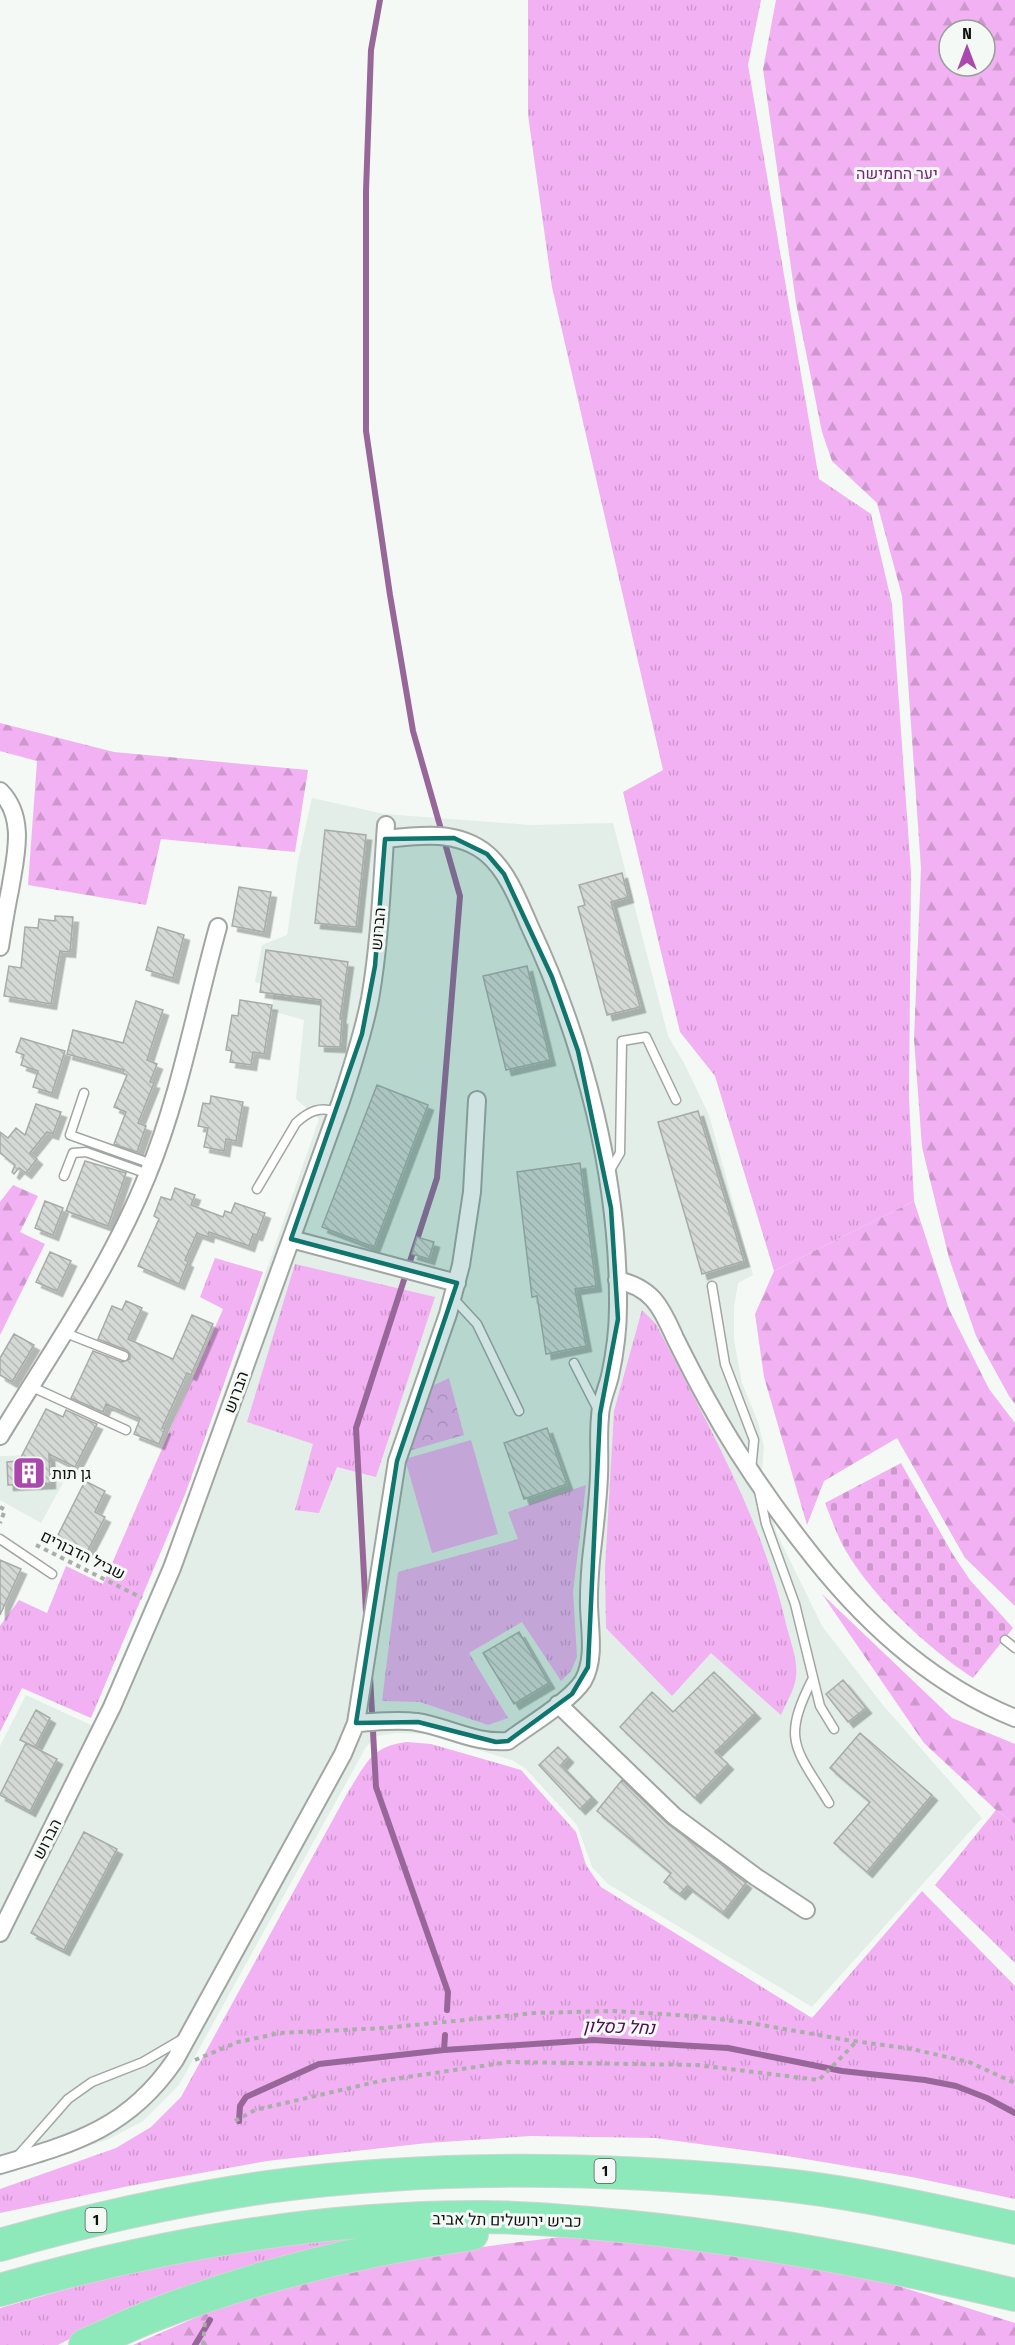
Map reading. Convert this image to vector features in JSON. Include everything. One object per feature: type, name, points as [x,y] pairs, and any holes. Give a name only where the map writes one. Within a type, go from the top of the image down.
[{"type":"highway","name":"1","points":[[0,2245],[58,2228],[267,2187],[331,2180],[474,2171],[620,2171],[769,2183],[921,2207],[1015,2229]]},
{"type":"highway","points":[[0,2234],[100,2214],[193,2200]]},
{"type":"highway","name":"כביש ירושלים תל אביב","points":[[0,2290],[68,2270],[200,2243],[336,2223],[485,2217],[588,2222],[786,2247],[888,2266],[1015,2295]]},
{"type":"highway","points":[[86,2345],[156,2314],[228,2289],[302,2269],[410,2243],[513,2229],[588,2222]]},
{"type":"street","points":[[0,947],[17,841],[14,814],[2,797]]},
{"type":"street","name":"הברוש","points":[[0,1933],[109,1714],[172,1568],[337,1112],[358,1051],[371,991],[386,832],[454,838],[487,854],[504,874],[537,941],[566,1013],[588,1089],[607,1177]]},
{"type":"street","points":[[0,1436],[115,1243],[150,1169],[172,1103],[218,927]]},
{"type":"street","points":[[6,2163],[60,2148],[102,2129],[137,2104],[166,2072],[343,1754],[356,1723],[397,1461],[455,1290],[466,1241],[472,1192],[477,1100]]},
{"type":"street","points":[[356,1723],[395,1720],[418,1722],[471,1737],[496,1742],[508,1741],[572,1694],[583,1680],[588,1667],[590,1648],[588,1598],[599,1475],[600,1414],[615,1348],[617,1280],[607,1177]]},
{"type":"street","points":[[291,1239],[455,1290]]},
{"type":"street","points":[[617,1280],[637,1286],[657,1304],[710,1406],[753,1475],[793,1531],[852,1602],[892,1641],[937,1678],[1015,1718]]},
{"type":"street","points":[[558,1704],[674,1816],[756,1877],[806,1910]]},
{"type":"lane","points":[[607,1177],[620,1153],[622,1041],[646,1037],[676,1100]]},
{"type":"lane","points":[[84,1093],[70,1135],[150,1169]]},
{"type":"lane","points":[[257,1189],[296,1123],[316,1109],[325,1108],[337,1112]]},
{"type":"lane","points":[[64,1176],[73,1153],[77,1152],[86,1152],[150,1169]]},
{"type":"lane","points":[[712,1286],[725,1364],[754,1440],[753,1475],[766,1524],[795,1604],[820,1706],[834,1729]]},
{"type":"lane","points":[[455,1290],[477,1324],[519,1411]]},
{"type":"lane","points":[[63,1332],[124,1356]]},
{"type":"lane","points":[[574,1363],[600,1414]]},
{"type":"lane","points":[[30,1386],[126,1430]]},
{"type":"lane","points":[[0,1539],[52,1574]]},
{"type":"lane","points":[[1005,1640],[1015,1648]]},
{"type":"lane","points":[[813,1678],[799,1708],[794,1725],[794,1739],[799,1753],[829,1803]]},
{"type":"lane","points":[[6,2163],[69,2098],[92,2082],[143,2062],[188,2036]]},
{"type":"path","points":[[0,1507],[5,1510],[0,1523]]},
{"type":"path","name":"שביל הדבורים","points":[[31,1542],[156,1605]]},
{"type":"path","points":[[166,2072],[238,2042],[261,2036],[613,2010],[760,2024],[857,2042],[912,2049],[969,2062],[1015,2083]]},
{"type":"path","points":[[235,2121],[255,2110],[380,2081],[509,2062],[697,2065],[819,2080],[857,2042]]},
{"type":"path","points":[[203,2345],[205,2320]]},
{"type":"highlighted area","points":[[454,838],[487,854],[504,874],[552,977],[578,1051],[611,1208],[618,1319],[600,1414],[588,1667],[572,1694],[508,1741],[496,1742],[418,1722],[356,1723],[397,1461],[457,1283],[291,1239],[362,1034],[375,966],[385,839]]},
{"type":"shaded area","points":[[312,798],[384,814],[531,825],[613,823],[668,1036],[709,1115],[753,1275],[738,1283],[734,1307],[734,1340],[742,1383],[758,1422],[764,1447],[762,1470],[776,1532],[822,1626],[882,1704],[982,1818],[812,2007],[608,1884],[592,1867],[577,1825],[525,1768],[512,1760],[425,1734],[396,1733],[377,1736],[366,1747],[179,2085],[143,2121],[109,2139],[0,2176],[0,1746],[26,1695],[93,1726],[174,1536],[319,1119],[296,1099],[304,1020],[272,1011],[274,987],[255,982],[262,945],[287,935],[298,861]]},
{"type":"shaded area","points":[[45,1455],[69,1472],[41,1523],[0,1500],[0,1456]]},
{"type":"green space","points":[[528,0],[761,0],[748,65],[819,479],[871,514],[892,604],[911,872],[909,1098],[914,1201],[774,1271],[715,1076],[680,1032],[623,792],[663,770],[552,287],[528,115]]},
{"type":"green space","name":"יער החמישה","points":[[776,0],[1015,0],[1015,1404],[976,1336],[949,1258],[922,1147],[914,1039],[921,868],[902,596],[877,503],[832,461],[822,432],[796,303],[763,69]]},
{"type":"green space","points":[[0,723],[114,752],[308,770],[295,852],[161,839],[146,905],[28,885],[37,761],[0,751]]},
{"type":"green space","points":[[13,1185],[38,1196],[20,1232],[45,1244],[0,1335],[0,1202]]},
{"type":"green space","points":[[914,1201],[949,1309],[989,1389],[1015,1423],[1015,1606],[965,1558],[897,1438],[824,1481],[807,1525],[764,1377],[755,1314],[774,1271]]},
{"type":"green space","points":[[215,1258],[263,1272],[186,1492],[91,1718],[22,1688],[0,1732],[0,1626],[19,1600],[47,1613],[66,1566],[103,1584],[223,1309],[200,1297]]},
{"type":"green space","points":[[295,1264],[435,1297],[376,1477],[337,1467],[319,1513],[295,1510],[313,1444],[247,1422]]},
{"type":"green space","points":[[642,1310],[656,1324],[731,1472],[777,1588],[796,1665],[794,1686],[781,1715],[711,1653],[672,1696],[606,1628],[605,1568],[614,1411]]},
{"type":"green space","points":[[449,1378],[464,1435],[405,1452],[430,1387]]},
{"type":"green space","points":[[471,1440],[498,1534],[432,1553],[405,1459]]},
{"type":"green space","points":[[901,1463],[970,1580],[1013,1628],[973,1678],[936,1651],[882,1599],[852,1561],[841,1542],[825,1503]]},
{"type":"green space","points":[[586,1485],[573,1592],[577,1657],[571,1671],[561,1681],[522,1622],[469,1653],[508,1718],[488,1725],[420,1702],[382,1701],[398,1572],[518,1539],[508,1512]]},
{"type":"green space","points":[[822,1594],[952,1718],[1015,1744],[1015,1824],[996,1810],[924,1743]]},
{"type":"green space","points":[[407,1742],[431,1744],[521,1770],[576,1832],[586,1865],[601,1887],[812,2018],[922,1891],[1015,1986],[1015,2199],[912,2177],[787,2156],[655,2138],[531,2136],[427,2143],[267,2161],[129,2186],[0,2213],[0,2189],[116,2148],[151,2127],[181,2097],[365,1765],[377,1752],[395,1744]]},
{"type":"green space","points":[[996,1810],[1015,1824],[1015,1963],[935,1885]]},
{"type":"green space","points":[[359,2231],[362,2245],[79,2334],[58,2345],[0,2345],[0,2308],[93,2282],[236,2251]]},
{"type":"green space","points":[[569,2236],[753,2240],[1015,2323],[1015,2345],[133,2345],[225,2306],[319,2277],[485,2246]]},
{"type":"building","points":[[325,830],[366,835],[356,927],[315,923]]},
{"type":"building","points":[[622,873],[628,897],[611,902],[640,1007],[607,1015],[578,907],[585,905],[579,885]]},
{"type":"building","points":[[239,887],[271,892],[264,932],[232,926]]},
{"type":"building","points":[[55,916],[73,917],[70,952],[60,951],[51,1004],[4,996],[9,966],[21,968],[25,927],[38,928],[39,919],[55,921]]},
{"type":"building","points":[[158,927],[184,935],[173,978],[146,970]]},
{"type":"building","points":[[266,950],[348,962],[340,1019],[342,1019],[340,1047],[319,1046],[321,1000],[260,992]]},
{"type":"building","points":[[527,966],[550,1060],[506,1070],[483,976]]},
{"type":"building","points":[[240,1000],[272,1005],[264,1054],[253,1052],[251,1065],[230,1062],[232,1051],[226,1050],[232,1015],[238,1016]]},
{"type":"building","points":[[136,1001],[163,1010],[147,1060],[157,1064],[150,1082],[154,1083],[138,1123],[146,1126],[137,1152],[114,1144],[126,1112],[114,1107],[127,1075],[123,1073],[124,1070],[67,1054],[73,1030],[123,1043]]},
{"type":"building","points":[[21,1038],[65,1051],[52,1093],[33,1087],[38,1071],[21,1065],[24,1055],[16,1052]]},
{"type":"building","points":[[377,1085],[428,1105],[374,1247],[322,1227]]},
{"type":"building","points":[[211,1096],[243,1102],[236,1141],[226,1139],[224,1151],[204,1147],[208,1128],[198,1126],[203,1103],[210,1104]]},
{"type":"building","points":[[36,1104],[61,1112],[53,1134],[47,1132],[30,1153],[37,1159],[26,1173],[19,1168],[14,1174],[12,1172],[15,1165],[0,1153],[0,1132],[8,1138],[16,1128],[25,1135]]},
{"type":"building","points":[[698,1111],[744,1261],[702,1274],[658,1122]]},
{"type":"building","points":[[85,1161],[126,1173],[108,1226],[66,1211]]},
{"type":"building","points":[[580,1163],[596,1286],[575,1289],[586,1346],[546,1354],[537,1296],[532,1297],[517,1172]]},
{"type":"building","points":[[175,1188],[195,1195],[191,1205],[223,1217],[225,1211],[231,1213],[235,1203],[265,1213],[257,1235],[253,1234],[249,1246],[209,1232],[208,1237],[197,1233],[185,1260],[188,1262],[179,1284],[138,1266],[159,1219],[154,1216],[161,1197],[171,1200]]},
{"type":"building","points":[[45,1201],[63,1208],[53,1235],[35,1228]]},
{"type":"building","points":[[417,1237],[434,1242],[429,1259],[412,1254]]},
{"type":"building","points":[[50,1252],[71,1261],[57,1291],[36,1282]]},
{"type":"building","points":[[126,1301],[142,1308],[128,1339],[173,1359],[192,1315],[213,1324],[191,1375],[187,1373],[162,1428],[165,1429],[159,1444],[134,1434],[140,1419],[106,1404],[103,1412],[71,1398],[93,1351],[122,1362],[130,1359],[127,1350],[98,1339],[112,1306],[122,1310]]},
{"type":"building","points":[[14,1334],[34,1345],[12,1382],[0,1375],[0,1358]]},
{"type":"building","points":[[46,1409],[63,1417],[66,1410],[97,1424],[75,1467],[49,1454],[50,1483],[8,1485],[7,1462],[19,1461]]},
{"type":"building","points":[[547,1428],[567,1484],[524,1499],[504,1443]]},
{"type":"building","points":[[85,1481],[105,1491],[95,1512],[105,1517],[87,1552],[57,1537]]},
{"type":"building","points":[[0,1560],[21,1569],[0,1615]]},
{"type":"building","points":[[519,1632],[549,1683],[514,1704],[483,1653]]},
{"type":"building","points":[[714,1672],[755,1713],[715,1752],[728,1764],[695,1798],[620,1727],[652,1692],[673,1712]]},
{"type":"building","points":[[843,1680],[866,1708],[848,1722],[826,1694]]},
{"type":"building","points":[[36,1710],[50,1718],[35,1747],[20,1740]]},
{"type":"building","points":[[860,1733],[932,1795],[867,1872],[834,1843],[870,1802],[830,1768]]},
{"type":"building","points":[[26,1743],[57,1759],[30,1811],[0,1795]]},
{"type":"building","points":[[558,1747],[568,1757],[561,1765],[592,1797],[580,1809],[539,1765]]},
{"type":"building","points":[[622,1780],[668,1824],[746,1883],[723,1913],[687,1886],[680,1894],[664,1882],[671,1873],[597,1811]]},
{"type":"building","points":[[84,1832],[117,1849],[64,1950],[31,1933]]},
{"type":"waterway","points":[[366,1612],[356,1428],[437,1178],[460,896],[413,731],[366,431],[366,191],[371,50],[380,0]]},
{"type":"waterway","points":[[370,1676],[376,1787],[448,1992],[447,2010]]},
{"type":"waterway","points":[[444,2050],[445,2035]]},
{"type":"waterway","name":"נחל כסלון","points":[[239,2121],[240,2106],[246,2097],[319,2064],[444,2050],[593,2040],[728,2048],[842,2071],[925,2080],[956,2086],[987,2098],[1015,2113]]},
{"type":"waterway","name":"נחל כסלון","points":[[195,2345],[210,2320]]},
{"type":"place","name":"גן תות","points":[[29,1473]]}]
